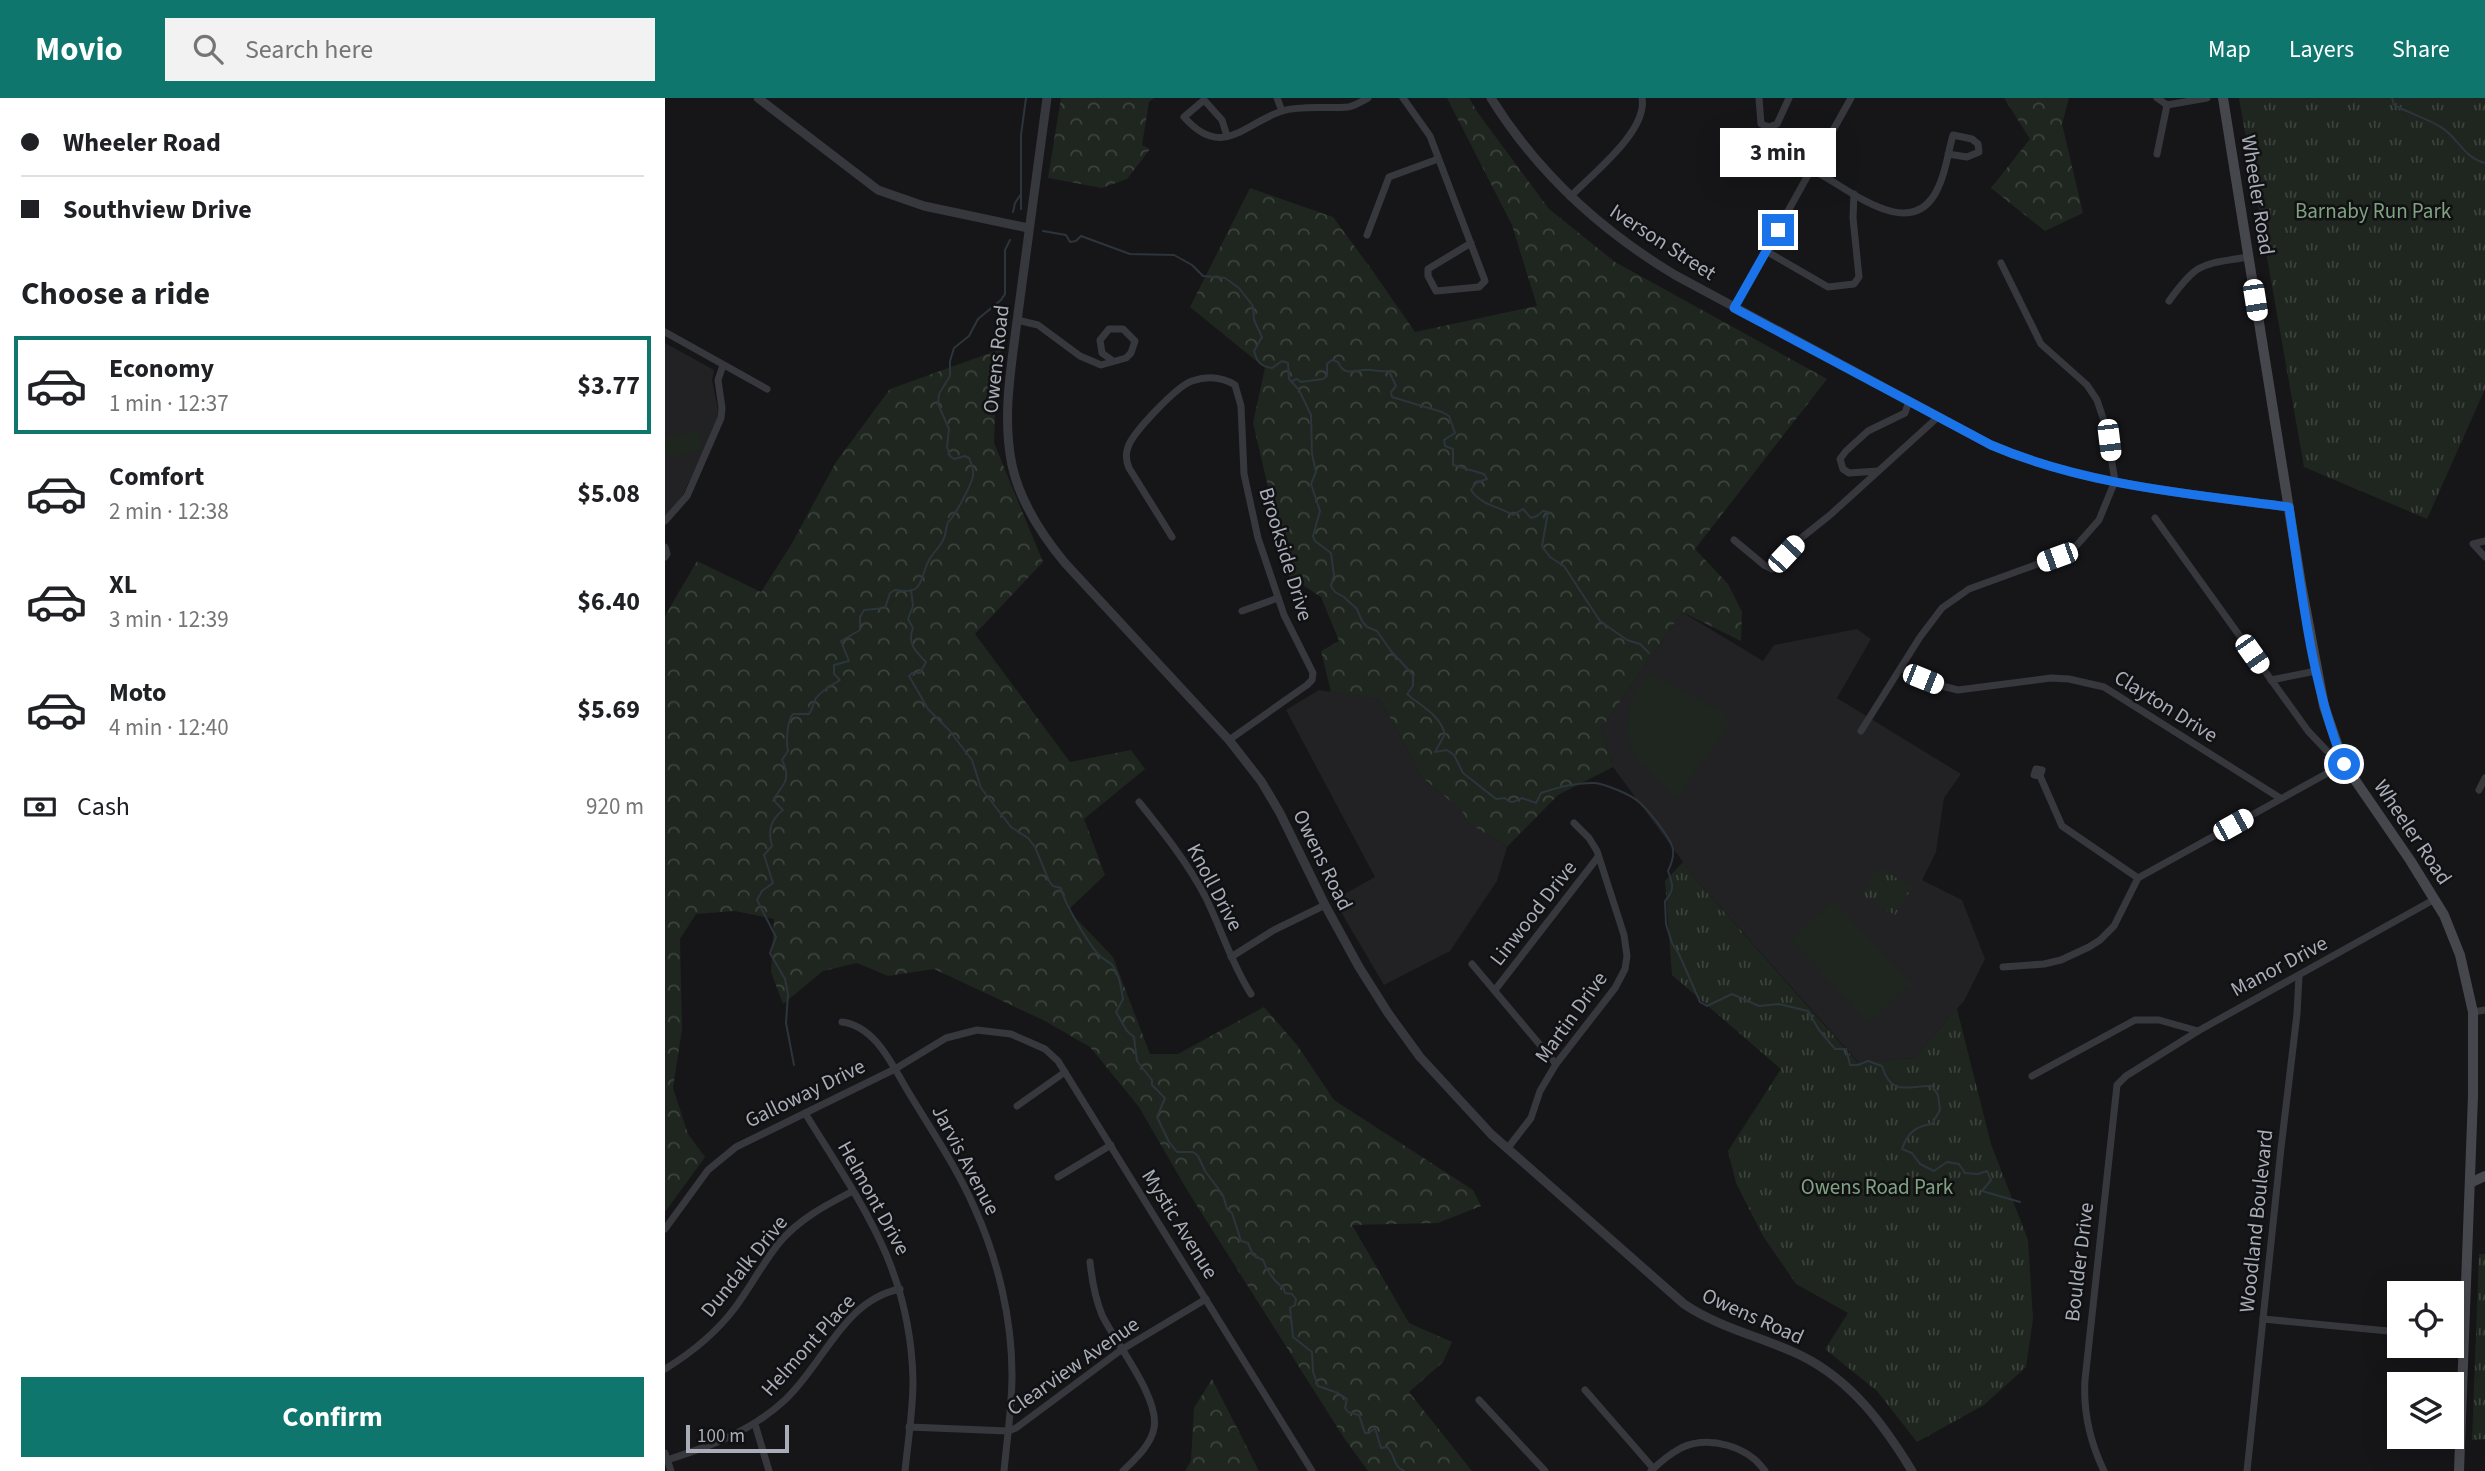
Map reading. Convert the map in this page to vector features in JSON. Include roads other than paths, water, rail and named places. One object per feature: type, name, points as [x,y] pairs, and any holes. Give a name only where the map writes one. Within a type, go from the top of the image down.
[{"type":"main road","name":"Wheeler Road","points":[[2223,98],[2316,671],[2329,725],[2344,764],[2435,899],[2460,955],[2473,1012],[2464,1338]]},
{"type":"main road","points":[[2470,1183],[2485,1176]]},
{"type":"main road","name":"Wheeler Road","points":[[2459,1471],[2463,1358]]},
{"type":"street","points":[[758,98],[877,190],[906,202],[1028,228]]},
{"type":"street","name":"Owens Road","points":[[1047,98],[1009,383],[1007,425],[1017,481],[1033,520],[1065,563],[1229,740],[1261,781],[1280,813],[1325,905],[1388,1013],[1420,1057],[1471,1115],[1684,1304],[1700,1315],[1733,1330],[1802,1356],[1853,1392],[1882,1424],[1912,1471]]},
{"type":"street","points":[[1277,98],[1282,111]]},
{"type":"street","points":[[1347,98],[1350,107]]},
{"type":"street","points":[[1227,136],[1222,121],[1204,100],[1184,117],[1197,132],[1209,136],[1227,136],[1236,136],[1282,111],[1350,107],[1368,98]]},
{"type":"street","points":[[1403,98],[1425,128],[1471,243],[1485,281],[1479,287],[1436,291],[1427,276],[1428,269],[1471,243]]},
{"type":"street","name":"Iverson Street","points":[[1491,98],[1528,151],[1570,197],[1608,231],[1640,254],[1734,308],[1938,417],[2014,455],[2115,481],[2289,507]]},
{"type":"street","points":[[1570,197],[1631,133],[1641,117],[1642,98]]},
{"type":"street","points":[[1759,98],[1760,120],[1769,127],[1777,124],[1789,98]]},
{"type":"street","points":[[1734,308],[1851,98]]},
{"type":"street","points":[[2157,98],[2167,105],[2207,98]]},
{"type":"street","points":[[2157,154],[2167,105]]},
{"type":"street","points":[[1813,170],[1889,213],[1903,214],[1919,210],[1930,201],[1939,187],[1948,154],[1954,134],[1972,139],[1979,148],[1979,152],[1972,156],[1948,154]]},
{"type":"street","points":[[1367,235],[1389,177],[1438,159]]},
{"type":"street","points":[[1766,251],[1828,287],[1854,284],[1859,277],[1853,218],[1854,194]]},
{"type":"street","points":[[2169,301],[2190,273],[2197,268],[2248,257]]},
{"type":"street","points":[[1861,731],[1931,621],[1953,598],[1977,586],[2057,557],[2077,545],[2099,520],[2115,481],[2106,427],[2097,400],[2081,379],[2041,344],[2001,263]]},
{"type":"street","points":[[1017,320],[1038,325],[1094,363],[1105,365],[1129,356],[1135,341],[1120,328],[1109,329],[1100,340],[1102,353],[1113,361]]},
{"type":"street","points":[[665,332],[767,389]]},
{"type":"street","points":[[665,521],[683,504],[721,418],[718,380],[723,365]]},
{"type":"street","name":"Brookside Drive","points":[[1173,537],[1129,468],[1126,458],[1129,444],[1174,394],[1190,381],[1215,378],[1235,385],[1240,398],[1241,443],[1250,508],[1278,598],[1297,644],[1313,673],[1312,680],[1307,685],[1229,740]]},
{"type":"street","points":[[1879,471],[1849,473],[1843,469],[1840,459],[1868,432],[1905,413],[1909,401]]},
{"type":"street","points":[[1734,540],[1772,569],[1800,539],[1938,417]]},
{"type":"street","points":[[2155,518],[2311,736],[2326,750]]},
{"type":"street","points":[[2485,541],[2473,544],[2485,556]]},
{"type":"street","points":[[665,547],[665,557]]},
{"type":"street","points":[[1242,611],[1278,598]]},
{"type":"street","name":"Clayton Drive","points":[[1901,668],[1938,685],[1958,690],[2051,678],[2070,679],[2104,687],[2280,798]]},
{"type":"street","points":[[2271,680],[2316,671]]},
{"type":"street","points":[[2003,967],[2061,960],[2100,940],[2119,917],[2138,878],[2344,764]]},
{"type":"street","points":[[2040,776],[2062,826],[2138,878]]},
{"type":"street","points":[[2479,790],[2485,778]]},
{"type":"street","name":"Knoll Drive","points":[[1139,803],[1205,895],[1231,957],[1251,994]]},
{"type":"street","name":"Martin Drive","points":[[1507,1149],[1531,1118],[1540,1091],[1556,1064],[1615,988],[1625,969],[1627,956],[1624,936],[1598,858],[1590,838],[1574,823]]},
{"type":"street","name":"Linwood Drive","points":[[1495,990],[1598,858]]},
{"type":"street","name":"Manor Drive","points":[[2141,1067],[2198,1031],[2435,899]]},
{"type":"street","points":[[1231,957],[1274,930],[1325,905]]},
{"type":"street","points":[[1472,964],[1556,1064]]},
{"type":"street","name":"Woodland Boulevard","points":[[2247,1471],[2299,976]]},
{"type":"street","points":[[2473,1012],[2485,1010]]},
{"type":"street","points":[[2032,1076],[2135,1020],[2159,1020],[2198,1031]]},
{"type":"street","name":"Jarvis Avenue","points":[[842,1022],[858,1027],[871,1037],[895,1069],[965,1188],[985,1233],[1004,1302],[1012,1372],[1004,1471]]},
{"type":"street","name":"Galloway Drive","points":[[665,1229],[699,1181],[721,1158],[758,1135],[895,1069],[946,1038],[965,1032],[989,1030]]},
{"type":"street","name":"Mystic Avenue","points":[[989,1030],[1011,1034],[1045,1049],[1065,1072],[1312,1471]]},
{"type":"street","name":"Boulder Drive","points":[[2104,1471],[2093,1445],[2084,1394],[2088,1334],[2116,1089],[2122,1079],[2141,1067]]},
{"type":"street","points":[[1017,1106],[1065,1072]]},
{"type":"street","name":"Helmont Drive","points":[[804,1113],[877,1232],[899,1289],[908,1321],[913,1381],[905,1471]]},
{"type":"street","points":[[1058,1177],[1111,1145]]},
{"type":"street","name":"Dundalk Drive","points":[[665,1368],[692,1351],[724,1321],[780,1242],[792,1230],[811,1214],[853,1191]]},
{"type":"street","points":[[1090,1262],[1097,1301],[1121,1350],[1151,1401],[1155,1419],[1150,1441],[1123,1471]]},
{"type":"street","name":"Helmont Place","points":[[666,1456],[717,1443],[755,1424],[788,1397],[851,1316],[874,1299],[899,1289]]},
{"type":"street","name":"Clearview Avenue","points":[[909,1427],[1008,1431],[1121,1350],[1206,1299]]},
{"type":"street","points":[[2263,1319],[2387,1331]]},
{"type":"street","points":[[1585,1390],[1652,1470],[1683,1447],[1709,1443],[1739,1450],[1750,1456],[1765,1471]]},
{"type":"street","points":[[1479,1400],[1545,1471]]},
{"type":"street","points":[[755,1424],[769,1471]]},
{"type":"street","points":[[666,1456],[671,1471]]},
{"type":"waterway","points":[[1021,209],[1021,135],[1026,98]]},
{"type":"waterway","points":[[2392,98],[2394,105],[2439,126],[2471,156],[2485,163]]},
{"type":"waterway","points":[[1013,212],[1021,194]]},
{"type":"waterway","points":[[1043,231],[1066,235],[1070,242],[1081,236],[1130,254],[1174,255],[1192,265],[1203,276],[1225,278],[1239,288],[1253,306],[1254,320],[1262,337],[1254,351],[1258,361],[1272,368],[1282,361],[1288,363],[1289,379],[1299,390],[1311,415],[1312,454],[1316,472],[1311,484],[1320,511],[1313,536],[1315,541],[1331,553],[1334,575],[1331,586],[1357,609],[1367,627],[1377,631],[1413,675],[1413,686],[1407,694],[1434,716],[1445,734],[1435,752],[1447,750],[1454,755],[1463,773],[1496,799],[1505,798],[1512,802],[1522,798],[1536,803],[1541,793],[1568,785],[1588,783],[1605,785],[1636,799],[1672,845],[1673,856],[1668,871],[1672,887],[1665,901],[1666,924],[1700,1002],[1707,1006],[1732,994],[1759,1006],[1779,1004],[1808,1011],[1835,1049],[1846,1049],[1850,1065],[1868,1061],[1882,1066],[1891,1082],[1902,1088],[1932,1086],[1938,1095],[1940,1110],[1932,1124],[1921,1127],[1906,1139],[1902,1149],[1912,1153],[1920,1164],[1934,1171],[1947,1162],[1959,1164],[1965,1173],[1978,1174],[1987,1171],[1991,1180],[1982,1191],[2020,1202]]},
{"type":"waterway","points":[[794,1065],[786,1023],[788,994],[785,979],[770,953],[776,937],[757,900],[762,891],[773,883],[764,855],[772,846],[770,831],[773,822],[783,810],[774,798],[786,776],[782,760],[788,751],[789,721],[793,714],[809,714],[818,695],[840,680],[834,674],[834,665],[849,661],[841,641],[860,630],[860,617],[864,610],[885,608],[890,593],[895,590],[911,590],[919,585],[930,559],[943,541],[948,522],[967,492],[973,475],[972,466],[969,458],[965,456],[954,459],[950,456],[947,447],[949,429],[938,404],[939,394],[950,376],[950,361],[954,348],[969,336],[978,319],[1005,294],[1005,250],[1010,240]]},
{"type":"waterway","points":[[1292,381],[1323,379],[1327,376],[1327,364],[1332,360],[1338,362],[1344,370],[1352,372],[1389,371],[1396,386],[1391,392],[1392,397],[1449,416],[1455,433],[1444,440],[1445,446],[1453,449],[1453,465],[1484,474],[1487,479],[1476,483],[1471,490],[1475,495],[1513,515],[1523,509],[1531,518],[1543,511],[1548,512],[1542,546],[1550,557],[1564,566],[1600,621],[1627,640],[1640,644],[1649,653]]},
{"type":"waterway","points":[[911,590],[913,606],[908,619],[913,628],[911,638],[915,650],[926,662],[920,673],[912,673],[909,676],[928,709],[949,730],[972,760],[981,788],[1011,827],[1028,838],[1035,847],[1049,881],[1053,886],[1061,888],[1090,943],[1115,970],[1123,999],[1116,1012],[1127,1031],[1134,1037],[1137,1061],[1152,1080],[1152,1085],[1165,1098],[1157,1117],[1169,1142],[1177,1152],[1193,1152],[1198,1156],[1205,1171],[1223,1195],[1241,1241],[1248,1243],[1253,1255],[1263,1260],[1285,1293],[1292,1294],[1296,1299],[1295,1305],[1290,1308],[1293,1337],[1312,1352],[1313,1372],[1318,1386],[1347,1399],[1345,1408],[1348,1412],[1359,1415],[1365,1433],[1375,1428],[1381,1448],[1387,1447],[1400,1469],[1404,1471]]},
{"type":"park label","name":"Barnaby Run Park","points":[[2373,211]]},
{"type":"park label","name":"Owens Road Park","points":[[1877,1187]]}]
